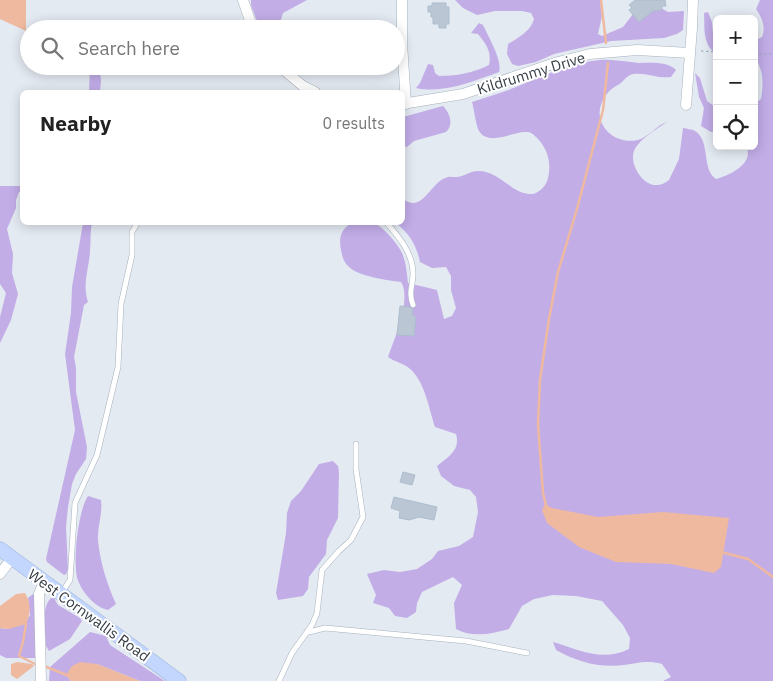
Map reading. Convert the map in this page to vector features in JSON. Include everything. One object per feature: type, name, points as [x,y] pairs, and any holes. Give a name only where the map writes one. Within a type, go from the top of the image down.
[{"type":"street","points":[[242,0],[250,20]]},
{"type":"street","points":[[402,0],[402,20]]},
{"type":"street","points":[[686,105],[693,0]]},
{"type":"street","name":"Kildrummy Drive","points":[[405,104],[462,94],[558,62],[590,54],[637,50],[690,52]]},
{"type":"street","points":[[290,75],[311,90]]},
{"type":"street","points":[[403,75],[404,90]]},
{"type":"street","name":"West Cornwallis Road","points":[[0,549],[179,681]]},
{"type":"street","points":[[0,574],[12,558]]},
{"type":"street","points":[[41,681],[39,594],[44,581]]},
{"type":"lane","points":[[61,594],[70,580],[75,504],[97,455],[118,366],[121,304],[132,255],[132,232],[136,225]]},
{"type":"lane","points":[[388,225],[401,240],[411,262],[414,274],[410,291],[413,305]]},
{"type":"lane","points":[[279,681],[292,653],[308,632],[317,614],[322,570],[351,540],[363,517],[357,476],[356,444]]},
{"type":"lane","points":[[308,632],[325,628],[466,641],[527,653]]},
{"type":"path","points":[[690,52],[713,52]]},
{"type":"path","points":[[758,54],[773,54]]},
{"type":"shaded area","points":[[0,0],[26,0],[26,20],[20,20],[20,28],[0,19]]},
{"type":"shaded area","points":[[251,0],[307,0],[283,13],[281,20],[257,20]]},
{"type":"shaded area","points":[[455,0],[600,0],[602,16],[598,34],[602,36],[623,27],[633,14],[661,8],[668,12],[684,11],[683,30],[664,38],[611,41],[554,54],[536,62],[518,66],[512,64],[507,54],[508,44],[524,34],[530,27],[534,19],[531,13],[495,11],[477,15],[463,8]]},
{"type":"shaded area","points":[[760,0],[773,0],[773,681],[663,681],[671,677],[662,664],[647,662],[615,666],[597,665],[580,661],[556,650],[553,642],[600,655],[610,655],[629,649],[630,638],[623,625],[602,601],[576,596],[553,595],[534,599],[522,606],[509,629],[482,634],[469,634],[456,629],[454,603],[462,585],[453,577],[422,592],[417,603],[416,612],[407,618],[395,616],[389,608],[373,603],[376,595],[367,574],[384,570],[400,572],[417,569],[432,559],[438,551],[459,546],[473,537],[478,512],[476,497],[470,490],[454,486],[441,476],[437,466],[455,449],[457,444],[456,434],[435,427],[419,380],[409,368],[388,357],[398,330],[403,308],[404,289],[401,282],[367,276],[349,267],[341,250],[340,242],[343,230],[349,225],[378,225],[381,227],[402,253],[408,283],[437,290],[444,319],[452,316],[456,308],[451,290],[451,276],[446,267],[432,268],[420,262],[412,240],[398,225],[405,225],[405,200],[411,203],[417,202],[425,197],[441,180],[478,171],[493,175],[518,191],[533,194],[544,186],[549,172],[548,156],[540,141],[533,134],[521,132],[495,138],[483,136],[478,129],[472,102],[578,64],[610,60],[668,65],[676,70],[671,77],[643,74],[631,75],[609,91],[601,104],[601,121],[611,135],[619,139],[628,141],[638,140],[650,133],[636,147],[633,156],[638,174],[652,185],[659,185],[669,180],[679,159],[683,128],[694,130],[700,136],[705,148],[709,169],[716,179],[728,175],[740,167],[747,158],[747,150],[758,150],[758,101],[761,99],[762,75],[758,64],[758,39],[762,37],[764,29],[762,19],[756,9]]},
{"type":"shaded area","points":[[708,12],[712,22],[713,51],[705,36],[704,13]]},
{"type":"shaded area","points":[[479,23],[483,25],[494,48],[499,62],[499,72],[469,83],[448,88],[416,88],[428,64],[433,65],[435,73],[439,76],[464,74],[489,65],[490,56],[486,45],[478,34],[471,33]]},
{"type":"shaded area","points":[[695,73],[700,78],[707,101],[713,105],[713,132],[701,126],[704,108],[699,97]]},
{"type":"shaded area","points":[[90,75],[100,75],[100,90],[89,90]]},
{"type":"shaded area","points":[[443,106],[448,112],[450,126],[446,132],[414,141],[407,147],[405,146],[405,116]]},
{"type":"shaded area","points":[[0,186],[20,186],[16,208],[7,229],[13,254],[12,273],[18,294],[11,320],[0,343],[0,317],[6,293],[0,284]]},
{"type":"shaded area","points":[[83,225],[92,225],[86,283],[88,302],[84,305],[74,357],[76,392],[87,447],[86,459],[72,484],[66,527],[68,569],[64,575],[47,562],[46,559],[75,430],[65,354],[71,313],[72,287]]},
{"type":"shaded area","points":[[333,461],[338,466],[339,472],[338,518],[327,540],[326,554],[309,577],[308,589],[303,596],[278,600],[276,593],[286,533],[287,513],[291,501],[301,491],[319,464]]},
{"type":"shaded area","points":[[88,496],[101,500],[98,535],[100,556],[104,573],[116,604],[108,610],[88,597],[77,577],[77,535],[84,503]]},
{"type":"shaded area","points":[[545,504],[552,508],[598,517],[663,512],[729,518],[721,567],[714,573],[671,564],[616,562],[579,547],[547,523],[542,510]]},
{"type":"shaded area","points":[[25,593],[30,608],[26,624],[9,629],[0,628],[0,606],[16,594]]},
{"type":"shaded area","points":[[33,594],[36,597],[37,658],[6,658],[0,655],[0,628],[9,629],[30,616],[28,598]]},
{"type":"shaded area","points":[[51,598],[54,598],[58,605],[82,621],[70,639],[49,651],[46,646],[44,621],[46,608]]},
{"type":"shaded area","points":[[90,632],[106,636],[110,645],[165,681],[140,681],[97,664],[66,675],[71,681],[49,681],[50,667]]},
{"type":"shaded area","points":[[17,662],[34,666],[17,679],[11,675],[11,664]]},
{"type":"shaded area","points":[[80,662],[97,664],[140,681],[71,681],[66,675],[72,666]]},
{"type":"building","points":[[635,0],[665,0],[666,6],[662,6],[662,10],[653,11],[639,22],[629,10],[632,8],[629,5]]},
{"type":"building","points":[[432,3],[446,3],[446,7],[449,7],[449,24],[446,24],[446,28],[439,28],[439,24],[433,24],[431,12],[428,12],[428,6],[432,6]]},
{"type":"building","points":[[400,306],[413,309],[412,316],[416,316],[414,336],[397,335]]},
{"type":"building","points":[[403,472],[415,475],[412,485],[400,482]]},
{"type":"building","points":[[394,497],[437,507],[434,520],[419,517],[409,520],[399,518],[400,511],[391,508]]},
{"type":"waterway","points":[[601,0],[606,43]]},
{"type":"waterway","points":[[546,505],[543,493],[538,424],[540,380],[558,272],[603,110],[608,63]]},
{"type":"waterway","points":[[721,552],[748,559],[773,577]]},
{"type":"waterway","points":[[26,624],[19,656],[37,665]]},
{"type":"waterway","points":[[44,666],[69,676]]}]
